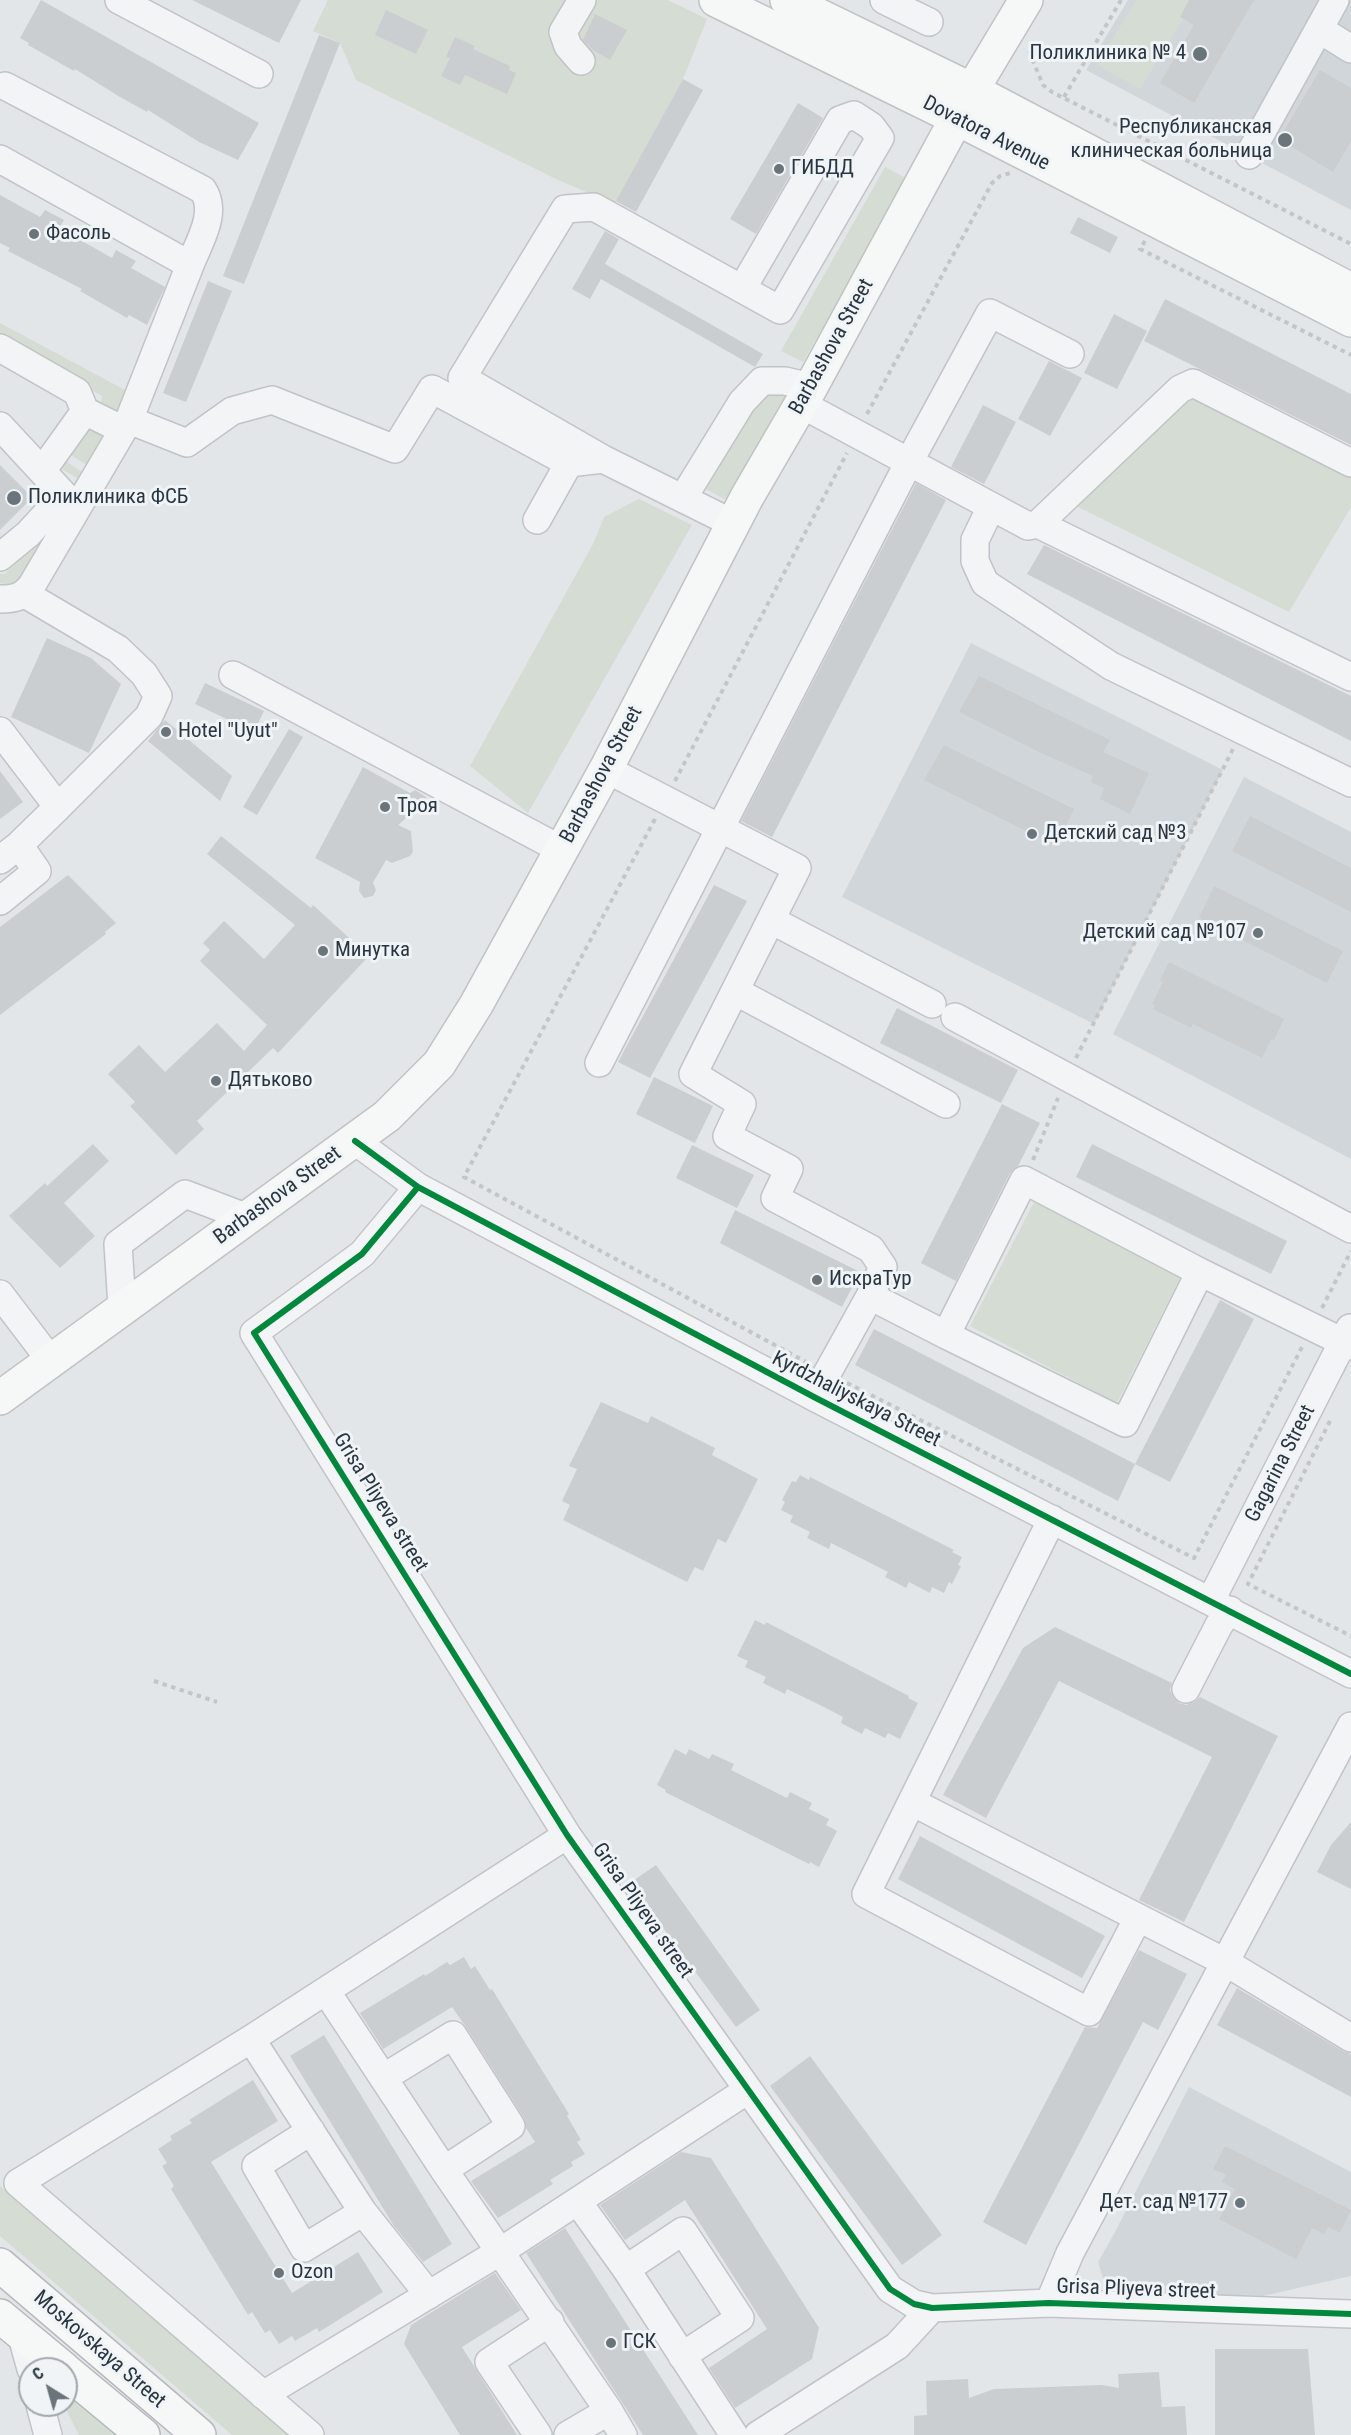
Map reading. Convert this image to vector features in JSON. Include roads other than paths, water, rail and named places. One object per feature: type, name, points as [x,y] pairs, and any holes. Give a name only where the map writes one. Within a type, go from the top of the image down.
[{"type":"main road","name":"Dovatora Avenue","points":[[716,0],[958,119],[1351,320]]},
{"type":"main road","name":"Dovatora Avenue","points":[[788,0],[972,90],[1351,290]]},
{"type":"main road","name":"Barbashova Street","points":[[0,1398],[355,1141],[387,1116],[439,1064],[476,1005],[562,850],[734,524],[972,90],[1026,0]]},
{"type":"main road","name":"Moskovskaya Street","points":[[0,2265],[199,2435]]},
{"type":"main road","name":"Moskovskaya Street","points":[[11,2325],[49,2357]]},
{"type":"main road","name":"Moskovskaya Street","points":[[78,2381],[144,2435]]},
{"type":"street","points":[[119,0],[259,74]]},
{"type":"street","points":[[581,61],[568,46],[562,32],[582,0]]},
{"type":"street","points":[[884,0],[929,22]]},
{"type":"street","points":[[1249,154],[1335,0]]},
{"type":"street","points":[[1319,29],[1351,49]]},
{"type":"street","points":[[0,901],[37,871],[10,852],[149,716],[158,696],[144,674],[118,649],[12,596],[126,425],[210,213],[209,199],[203,190],[5,86]]},
{"type":"street","points":[[734,524],[603,459],[462,378],[565,209],[594,207],[742,289],[780,310],[880,138],[871,126],[854,115],[840,120],[742,289]]},
{"type":"street","points":[[0,159],[190,265]]},
{"type":"street","points":[[599,1063],[909,462],[990,313],[1070,354]]},
{"type":"street","points":[[0,348],[77,392],[85,411],[187,443],[232,411],[272,400],[395,449],[432,389],[569,464],[603,459]]},
{"type":"street","points":[[682,498],[742,402],[762,381],[785,381],[856,434],[991,507],[1028,525],[1038,524],[1351,677]]},
{"type":"street","points":[[1038,524],[1180,389],[1193,383],[1351,463]]},
{"type":"street","points":[[42,471],[85,411]]},
{"type":"street","points":[[0,426],[64,495],[28,534],[0,557]]},
{"type":"street","points":[[537,520],[569,464]]},
{"type":"street","points":[[991,507],[975,540],[975,561],[985,583],[1111,666],[1351,783]]},
{"type":"street","points":[[233,675],[562,850]]},
{"type":"street","points":[[0,731],[58,807]]},
{"type":"street","points":[[606,769],[798,868],[693,1074],[742,1104],[727,1136],[789,1169],[775,1198],[871,1249],[883,1267],[870,1296],[814,1397]]},
{"type":"street","points":[[771,920],[944,1010],[1351,1229]]},
{"type":"street","points":[[735,991],[946,1104]]},
{"type":"street","name":"Kyrdzhaliyskaya Street","points":[[355,1141],[418,1187],[814,1397],[1351,1674]]},
{"type":"street","points":[[946,1335],[1024,1180],[1200,1272],[1313,1327],[1348,1339]]},
{"type":"street","name":"Grisa Pliyeva street","points":[[418,1187],[362,1254],[254,1333],[567,1835],[890,2289],[914,2304],[932,2308],[1050,2303],[1351,2314]]},
{"type":"street","points":[[123,1307],[118,1244],[185,1194],[248,1218]]},
{"type":"street","points":[[870,1296],[1125,1423],[1200,1272]]},
{"type":"street","points":[[0,1294],[51,1361]]},
{"type":"street","name":"Gagarina Street","points":[[1186,1689],[1219,1625],[1221,1605],[1348,1339]]},
{"type":"street","points":[[1052,1519],[866,1894],[1089,2012],[1138,1918]]},
{"type":"street","points":[[1050,2303],[1070,2253],[1351,1726]]},
{"type":"street","points":[[912,1802],[1225,1962],[1351,2037]]},
{"type":"street","points":[[310,2435],[18,2183],[251,2039],[567,1835]]},
{"type":"street","points":[[326,1991],[444,2170],[550,2322],[623,2435]]},
{"type":"street","points":[[383,2078],[453,2035],[511,2126],[444,2170]]},
{"type":"street","points":[[251,2039],[363,2212],[429,2295]]},
{"type":"street","points":[[263,2395],[501,2251],[749,2091]]},
{"type":"street","points":[[311,2131],[256,2166],[304,2248],[363,2212]]},
{"type":"street","points":[[578,2202],[626,2269],[734,2435]]},
{"type":"street","points":[[626,2269],[683,2231],[740,2318],[682,2356]]},
{"type":"street","points":[[758,2435],[897,2346],[932,2308]]},
{"type":"street","points":[[538,2435],[489,2362],[550,2322]]},
{"type":"street","points":[[11,2325],[26,2357]]},
{"type":"street","points":[[568,2435],[609,2411]]},
{"type":"street","points":[[43,2417],[48,2435]]},
{"type":"place","name":"Поликлиника № 4","points":[[1200,54]]},
{"type":"place","name":"Республиканская клиническая больница","points":[[1285,140]]},
{"type":"place","name":"ГИБДД","points":[[779,169]]},
{"type":"place","name":"Фасоль","points":[[34,234]]},
{"type":"place","name":"Поликлиника ФСБ","points":[[14,498]]},
{"type":"place","name":"Hotel \"Uyut\"","points":[[166,732]]},
{"type":"place","name":"Троя","points":[[385,807]]},
{"type":"place","name":"Детский сад №3","points":[[1032,834]]},
{"type":"place","name":"Детский сад №107","points":[[1258,933]]},
{"type":"place","name":"Минутка","points":[[323,951]]},
{"type":"place","name":"Дятьково","points":[[216,1081]]},
{"type":"place","name":"ИскраТур","points":[[817,1280]]},
{"type":"place","name":"Дет. сад №177","points":[[1240,2203]]},
{"type":"place","name":"Ozon","points":[[279,2273]]},
{"type":"place","name":"ГСК","points":[[611,2343]]}]
